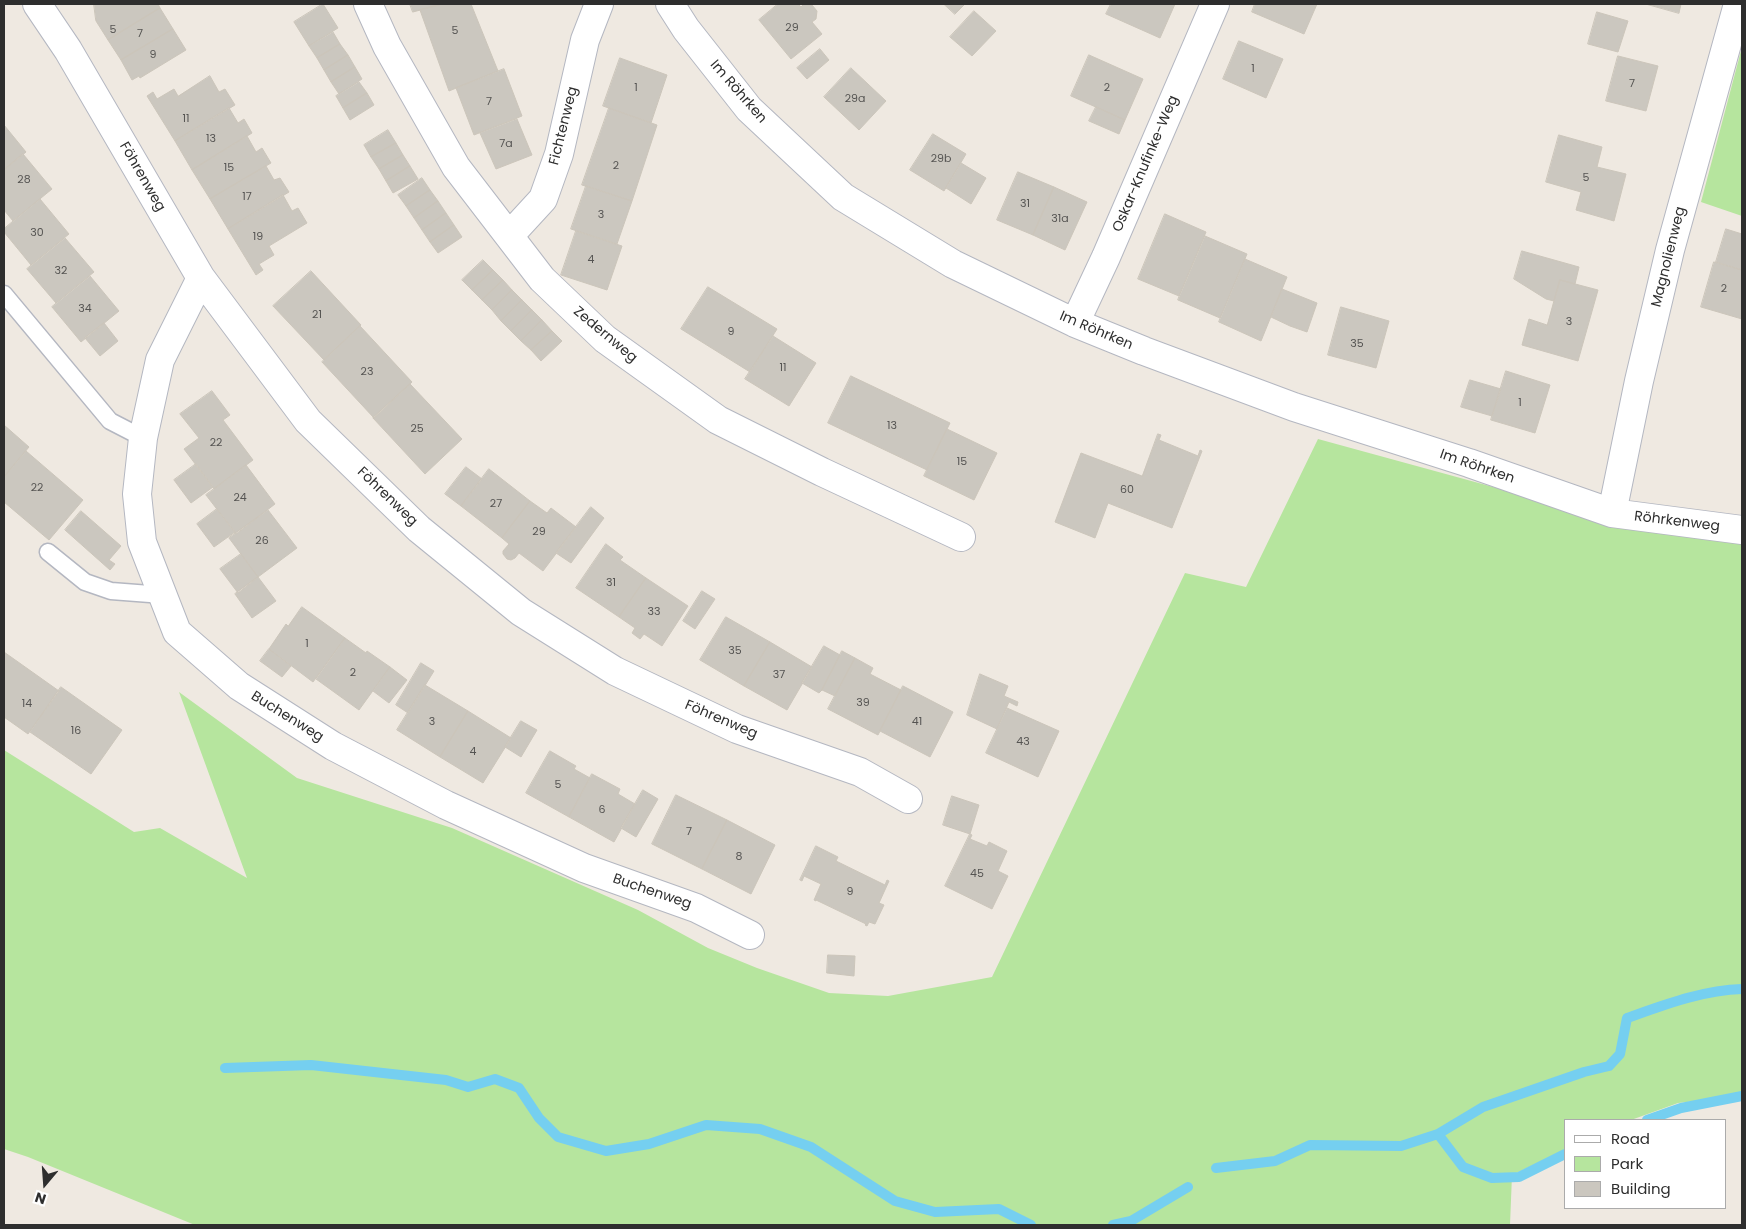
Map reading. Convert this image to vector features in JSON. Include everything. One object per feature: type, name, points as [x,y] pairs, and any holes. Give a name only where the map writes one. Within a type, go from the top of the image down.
[{"type":"street","name":"Föhrenweg","points":[[37,4],[68,50],[201,278],[308,421],[419,529],[521,612],[615,671],[738,729],[860,772],[908,799]]},
{"type":"street","name":"Zedernweg","points":[[368,4],[387,46],[456,167],[542,279],[604,338],[718,420],[822,472],[962,537]]},
{"type":"street","name":"Fichtenweg","points":[[509,236],[543,199],[559,154],[585,40],[599,4]]},
{"type":"street","name":"Im Röhrken","points":[[670,4],[686,29],[749,109],[843,197],[953,264],[1075,323],[1144,351],[1272,399],[1469,463],[1612,514]]},
{"type":"street","name":"Oskar-Knufinke-Weg","points":[[1075,323],[1106,258],[1215,4]]},
{"type":"street","name":"Magnolienweg","points":[[1612,514],[1639,381],[1670,250],[1738,4]]},
{"type":"street","name":"Buchenweg","points":[[201,278],[160,360],[143,438],[137,494],[142,542],[177,632],[239,686],[333,746],[446,805],[584,868],[696,908],[750,935]]},
{"type":"street","name":"Röhrkenweg","points":[[1612,514],[1742,530]]},
{"type":"lane","points":[[4,294],[110,421],[143,438]]},
{"type":"lane","points":[[48,552],[85,582],[111,591],[163,595]]},
{"type":"green space","points":[[1742,47],[1742,216],[1701,202]]},
{"type":"green space","points":[[1318,439],[1632,525],[1742,543],[1742,1096],[1678,1103],[1634,1119],[1564,1119],[1564,1150],[1512,1175],[1510,1225],[195,1225],[4,1149],[4,750],[134,832],[160,828],[247,878],[179,692],[297,778],[452,828],[638,910],[708,948],[757,968],[829,993],[888,996],[992,977],[1185,573],[1246,587]]},
{"type":"building","points":[[94,4],[158,4],[160,8],[108,40],[96,21]]},
{"type":"building","points":[[323,4],[338,28],[309,46],[294,22]]},
{"type":"building","points":[[410,4],[442,4],[413,12]]},
{"type":"building","points":[[442,4],[471,4],[498,71],[449,91],[420,10]]},
{"type":"building","points":[[778,4],[798,4],[801,7],[804,4],[812,5],[817,11],[816,19],[812,22],[822,34],[791,59],[759,20]]},
{"type":"building","points":[[944,4],[965,4],[955,14]]},
{"type":"building","points":[[1111,4],[1175,4],[1160,38],[1106,14]]},
{"type":"building","points":[[1255,4],[1317,4],[1304,34],[1252,12]]},
{"type":"building","points":[[1646,4],[1681,4],[1679,13]]},
{"type":"building","points":[[160,8],[173,29],[121,60],[108,40]]},
{"type":"building","points":[[974,11],[996,31],[972,56],[950,37]]},
{"type":"building","points":[[1597,12],[1628,21],[1618,52],[1588,44]]},
{"type":"building","points":[[173,29],[186,50],[140,78],[139,76],[132,80],[121,60]]},
{"type":"building","points":[[333,32],[340,44],[317,58],[309,46]]},
{"type":"building","points":[[1239,41],[1283,59],[1266,98],[1223,79]]},
{"type":"building","points":[[340,44],[348,55],[324,70],[317,58]]},
{"type":"building","points":[[820,49],[829,60],[807,79],[797,68]]},
{"type":"building","points":[[348,55],[355,67],[331,82],[324,70]]},
{"type":"building","points":[[1089,55],[1143,79],[1125,120],[1071,96]]},
{"type":"building","points":[[1618,56],[1658,66],[1646,111],[1606,101]]},
{"type":"building","points":[[620,58],[667,75],[651,123],[603,106]]},
{"type":"building","points":[[355,67],[362,79],[339,94],[331,82]]},
{"type":"building","points":[[851,68],[886,101],[859,130],[824,97]]},
{"type":"building","points":[[504,69],[522,116],[474,135],[456,88]]},
{"type":"building","points":[[210,76],[219,92],[225,89],[235,105],[175,141],[147,96],[153,92],[157,99],[174,89],[178,96]]},
{"type":"building","points":[[359,82],[367,93],[343,108],[336,96]]},
{"type":"building","points":[[367,93],[374,105],[350,120],[343,108]]},
{"type":"building","points":[[1096,107],[1125,120],[1119,134],[1089,121]]},
{"type":"building","points":[[229,108],[238,123],[244,119],[252,133],[192,170],[175,141]]},
{"type":"building","points":[[609,108],[657,125],[632,201],[582,185]]},
{"type":"building","points":[[517,119],[532,155],[496,169],[480,133]]},
{"type":"building","points":[[4,125],[26,152],[4,170]]},
{"type":"building","points":[[388,130],[396,143],[371,157],[364,145]]},
{"type":"building","points":[[933,134],[966,154],[944,191],[910,170]]},
{"type":"building","points":[[1559,135],[1602,147],[1597,167],[1626,174],[1614,221],[1576,210],[1581,192],[1546,182]]},
{"type":"building","points":[[247,136],[256,152],[262,148],[271,163],[210,199],[192,170]]},
{"type":"building","points":[[396,143],[403,155],[379,169],[371,157]]},
{"type":"building","points":[[23,154],[52,189],[13,221],[4,210],[4,170]]},
{"type":"building","points":[[403,155],[410,166],[386,181],[379,169]]},
{"type":"building","points":[[961,163],[986,178],[971,204],[946,188]]},
{"type":"building","points":[[266,166],[274,180],[280,178],[289,192],[228,229],[210,199]]},
{"type":"building","points":[[410,166],[418,179],[393,193],[386,181]]},
{"type":"building","points":[[1018,172],[1054,187],[1033,235],[997,220]]},
{"type":"building","points":[[422,178],[430,190],[406,206],[398,195]]},
{"type":"building","points":[[586,186],[632,201],[617,244],[571,229]]},
{"type":"building","points":[[1054,187],[1087,202],[1065,250],[1033,235]]},
{"type":"building","points":[[430,190],[438,201],[414,218],[406,206]]},
{"type":"building","points":[[283,195],[292,211],[298,208],[307,223],[269,246],[274,255],[259,264],[263,270],[256,275],[228,229]]},
{"type":"building","points":[[40,199],[69,234],[31,265],[4,232],[4,229]]},
{"type":"building","points":[[438,201],[446,213],[422,230],[414,218]]},
{"type":"building","points":[[446,213],[454,225],[430,242],[422,230]]},
{"type":"building","points":[[1165,214],[1206,232],[1179,296],[1138,279]]},
{"type":"building","points":[[454,225],[462,237],[438,253],[430,242]]},
{"type":"building","points":[[1726,229],[1742,234],[1742,270],[1716,262]]},
{"type":"building","points":[[576,231],[622,246],[607,290],[561,275]]},
{"type":"building","points":[[1205,236],[1247,254],[1220,318],[1178,300]]},
{"type":"building","points":[[65,238],[94,272],[56,303],[27,269]]},
{"type":"building","points":[[1522,251],[1579,267],[1575,284],[1560,280],[1554,301],[1546,299],[1514,279]]},
{"type":"building","points":[[1245,259],[1287,277],[1261,341],[1219,322]]},
{"type":"building","points":[[483,260],[493,270],[472,290],[462,280]]},
{"type":"building","points":[[1714,262],[1742,270],[1742,319],[1701,307]]},
{"type":"building","points":[[493,270],[503,280],[482,300],[472,290]]},
{"type":"building","points":[[311,271],[361,325],[324,360],[273,306]]},
{"type":"building","points":[[90,276],[119,311],[81,342],[52,307]]},
{"type":"building","points":[[503,280],[512,290],[492,310],[482,300]]},
{"type":"building","points":[[1560,280],[1598,290],[1578,361],[1522,345],[1529,319],[1547,325]]},
{"type":"building","points":[[708,287],[777,329],[750,372],[681,329]]},
{"type":"building","points":[[1282,289],[1317,303],[1307,332],[1271,317]]},
{"type":"building","points":[[512,290],[522,300],[501,321],[492,310]]},
{"type":"building","points":[[522,300],[532,310],[511,331],[501,321]]},
{"type":"building","points":[[1341,307],[1389,321],[1376,368],[1328,355]]},
{"type":"building","points":[[532,310],[542,320],[521,341],[511,331]]},
{"type":"building","points":[[542,320],[552,331],[531,350],[521,341]]},
{"type":"building","points":[[104,323],[118,341],[100,356],[85,338]]},
{"type":"building","points":[[360,326],[412,382],[374,418],[322,362]]},
{"type":"building","points":[[552,331],[562,341],[541,361],[531,350]]},
{"type":"building","points":[[773,336],[816,363],[789,406],[745,379]]},
{"type":"building","points":[[1506,371],[1550,385],[1535,433],[1491,420]]},
{"type":"building","points":[[851,376],[950,423],[927,470],[828,423]]},
{"type":"building","points":[[1470,380],[1501,389],[1492,416],[1461,407]]},
{"type":"building","points":[[410,384],[462,439],[425,474],[373,418]]},
{"type":"building","points":[[212,391],[230,415],[223,420],[253,460],[214,489],[184,449],[199,438],[180,414]]},
{"type":"building","points":[[4,425],[29,447],[4,477]]},
{"type":"building","points":[[947,429],[997,453],[974,500],[924,476]]},
{"type":"building","points":[[1158,434],[1161,435],[1159,440],[1198,456],[1200,450],[1202,451],[1172,528],[1108,503],[1095,538],[1055,522],[1081,453],[1142,476]]},
{"type":"building","points":[[26,451],[83,500],[49,540],[4,502],[4,477]]},
{"type":"building","points":[[196,464],[213,487],[191,503],[174,480]]},
{"type":"building","points":[[246,465],[275,504],[236,534],[206,495]]},
{"type":"building","points":[[466,467],[482,479],[461,506],[445,494]]},
{"type":"building","points":[[489,469],[530,501],[502,538],[461,506]]},
{"type":"building","points":[[530,501],[547,513],[551,508],[576,527],[543,571],[519,553],[511,560],[507,559],[503,554],[503,551],[509,544],[502,538]]},
{"type":"building","points":[[591,507],[604,518],[571,563],[556,553]]},
{"type":"building","points":[[217,509],[235,532],[214,547],[197,524]]},
{"type":"building","points":[[268,510],[297,548],[258,577],[229,538]]},
{"type":"building","points":[[81,511],[121,546],[109,560],[115,564],[110,570],[65,530]]},
{"type":"building","points":[[606,544],[623,557],[620,560],[646,578],[619,617],[576,588]]},
{"type":"building","points":[[241,554],[258,577],[238,593],[220,569]]},
{"type":"building","points":[[258,577],[276,601],[252,618],[235,594]]},
{"type":"building","points":[[646,578],[688,606],[662,646],[644,634],[640,639],[632,633],[635,628],[619,617]]},
{"type":"building","points":[[702,591],[715,599],[695,629],[683,621]]},
{"type":"building","points":[[302,607],[345,638],[313,682],[269,649],[286,624],[288,626]]},
{"type":"building","points":[[726,617],[770,642],[744,686],[700,660]]},
{"type":"building","points":[[345,638],[390,667],[359,710],[316,679]]},
{"type":"building","points":[[770,642],[812,667],[787,710],[744,686]]},
{"type":"building","points":[[824,646],[840,655],[819,693],[802,683]]},
{"type":"building","points":[[269,649],[291,666],[282,677],[260,661]]},
{"type":"building","points":[[842,651],[855,658],[835,696],[822,690]]},
{"type":"building","points":[[4,652],[59,691],[28,734],[4,717]]},
{"type":"building","points":[[855,658],[873,668],[870,674],[901,690],[878,735],[828,709]]},
{"type":"building","points":[[421,663],[434,671],[408,713],[396,705]]},
{"type":"building","points":[[390,667],[407,680],[389,703],[373,691]]},
{"type":"building","points":[[980,674],[1008,686],[1004,696],[1018,702],[1017,706],[1009,702],[997,729],[967,715]]},
{"type":"building","points":[[425,685],[468,711],[440,757],[397,730]]},
{"type":"building","points":[[903,686],[953,712],[930,757],[880,731]]},
{"type":"building","points":[[61,687],[122,730],[91,774],[30,732]]},
{"type":"building","points":[[1007,708],[1059,731],[1038,777],[986,753]]},
{"type":"building","points":[[468,711],[511,738],[483,783],[440,757]]},
{"type":"building","points":[[521,721],[537,730],[521,757],[505,747]]},
{"type":"building","points":[[550,751],[576,766],[574,769],[590,778],[569,817],[526,793]]},
{"type":"building","points":[[592,774],[620,789],[618,794],[635,804],[614,842],[569,817]]},
{"type":"building","points":[[643,790],[658,799],[636,837],[621,828]]},
{"type":"building","points":[[676,795],[727,820],[702,869],[652,844]]},
{"type":"building","points":[[952,796],[979,805],[970,834],[943,825]]},
{"type":"building","points":[[727,820],[775,845],[751,894],[702,869]]},
{"type":"building","points":[[970,834],[972,835],[970,839],[987,846],[989,842],[1007,851],[998,871],[1008,876],[992,909],[945,886]]},
{"type":"building","points":[[816,846],[838,857],[836,861],[885,885],[887,880],[889,881],[879,903],[884,905],[875,924],[869,922],[867,926],[814,900],[821,884],[804,876],[802,881],[800,880]]},
{"type":"building","points":[[828,955],[855,956],[854,976],[827,973]]},
{"type":"waterway","points":[[1216,1168],[1275,1161],[1310,1145],[1401,1146],[1438,1134],[1483,1107],[1584,1072],[1609,1066],[1620,1054],[1627,1018],[1698,995],[1742,989]]},
{"type":"waterway","points":[[225,1068],[311,1065],[446,1080],[468,1087],[495,1079],[519,1088],[539,1118],[558,1137],[606,1151],[649,1144],[706,1125],[760,1129],[811,1147],[895,1201],[935,1212],[999,1209],[1031,1225]]},
{"type":"waterway","points":[[1650,1119],[1681,1108],[1742,1096]]},
{"type":"waterway","points":[[1438,1134],[1463,1167],[1492,1178],[1519,1177],[1564,1154]]},
{"type":"waterway","points":[[1113,1225],[1131,1221],[1188,1187]]}]
